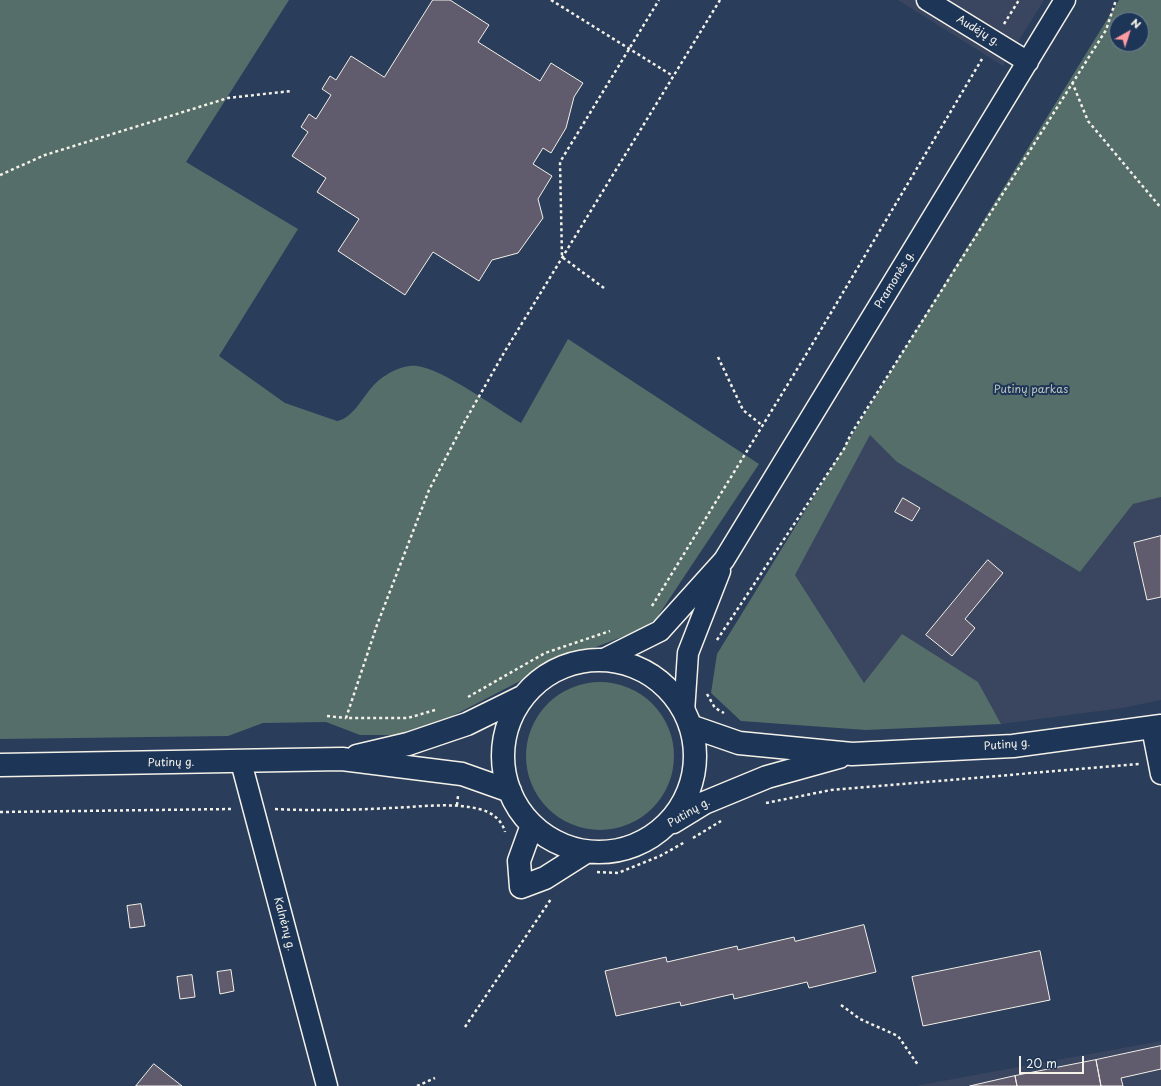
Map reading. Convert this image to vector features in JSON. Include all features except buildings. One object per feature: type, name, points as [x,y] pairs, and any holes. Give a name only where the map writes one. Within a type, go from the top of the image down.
[{"type":"main road","points":[[602,660],[627,665],[650,675],[670,692],[687,719],[694,744],[695,763],[692,782],[685,799],[675,815],[662,829],[646,840],[627,848],[607,852],[586,852],[566,847],[548,838],[532,825],[519,810],[510,792],[504,770],[504,742],[512,715],[524,696],[540,680],[559,669],[580,662],[602,660]]},
{"type":"main road","name":"Putinų g.","points":[[342,759],[408,744],[467,724],[524,696]]},
{"type":"main road","name":"Putinų g.","points":[[687,719],[739,742],[852,754],[1013,746],[1156,727]]},
{"type":"main road","name":"Putinų g.","points":[[662,829],[704,803],[767,777],[852,754]]},
{"type":"main road","name":"Putinų g.","points":[[0,765],[241,762],[342,759],[462,774],[510,792]]},
{"type":"main road","points":[[532,825],[519,861],[521,887],[545,878],[586,852]]},
{"type":"street","name":"Audėjų g.","points":[[928,0],[1028,62]]},
{"type":"street","name":"Pramonės g.","points":[[724,560],[1065,0]]},
{"type":"street","points":[[602,660],[660,631],[724,560]]},
{"type":"street","points":[[687,719],[688,653],[724,560]]},
{"type":"street","points":[[1156,727],[1160,768]]},
{"type":"street","name":"Kalnėnų g.","points":[[241,762],[255,808],[328,1086]]},
{"type":"path","points":[[551,0],[673,76]]},
{"type":"path","points":[[562,257],[560,162],[659,0]]},
{"type":"path","points":[[346,718],[377,625],[429,490],[472,408],[562,257],[720,0]]},
{"type":"path","points":[[650,609],[763,426],[1019,0]]},
{"type":"path","points":[[713,646],[844,449],[860,420],[1106,30],[1116,0]]},
{"type":"path","points":[[1072,82],[1088,122],[1161,208]]},
{"type":"path","points":[[0,175],[45,155],[228,98],[291,91]]},
{"type":"path","points":[[562,257],[604,288]]},
{"type":"path","points":[[718,357],[743,410],[763,426]]},
{"type":"path","points":[[327,716],[346,718],[408,718],[437,709]]},
{"type":"path","points":[[762,803],[831,790],[1160,768]]},
{"type":"path","points":[[0,812],[255,808],[327,811],[457,805]]},
{"type":"path","points":[[593,872],[618,873],[660,856],[722,821]]},
{"type":"path","points":[[465,1027],[552,898]]},
{"type":"path","points":[[841,1005],[860,1019],[898,1036],[918,1065]]},
{"type":"path","points":[[417,1086],[435,1078]]},
{"type":"shaded area","points":[[898,0],[1044,0],[1003,66]]},
{"type":"shaded area","points":[[870,435],[897,462],[1080,572],[1133,504],[1161,497],[1161,700],[1122,708],[1001,724],[978,682],[864,683],[795,575]]},
{"type":"shaded area","points":[[1161,1041],[1161,1086],[915,1086]]},
{"type":"green space","points":[[0,0],[289,0],[186,162],[298,229],[219,356],[285,403],[337,421],[353,412],[373,386],[382,378],[393,371],[405,367],[417,366],[441,374],[455,381],[521,423],[568,339],[759,464],[656,619],[640,630],[557,662],[435,725],[399,735],[360,735],[326,722],[263,723],[228,736],[0,739]]},
{"type":"green space","name":"Putinų parkas","points":[[1119,0],[1161,0],[1161,497],[1133,504],[1080,572],[897,462],[870,435],[795,575],[864,683],[902,634],[978,682],[1001,724],[866,730],[741,721],[711,693],[717,654],[1109,16],[1109,52],[1149,52],[1149,12],[1112,12]]},
{"type":"green space","points":[[600,682],[614,684],[635,691],[647,699],[657,709],[668,728],[674,756],[672,770],[665,791],[657,803],[647,813],[628,824],[600,830],[586,828],[565,821],[553,813],[543,803],[532,784],[526,756],[528,742],[535,721],[543,709],[553,699],[572,688]]}]
